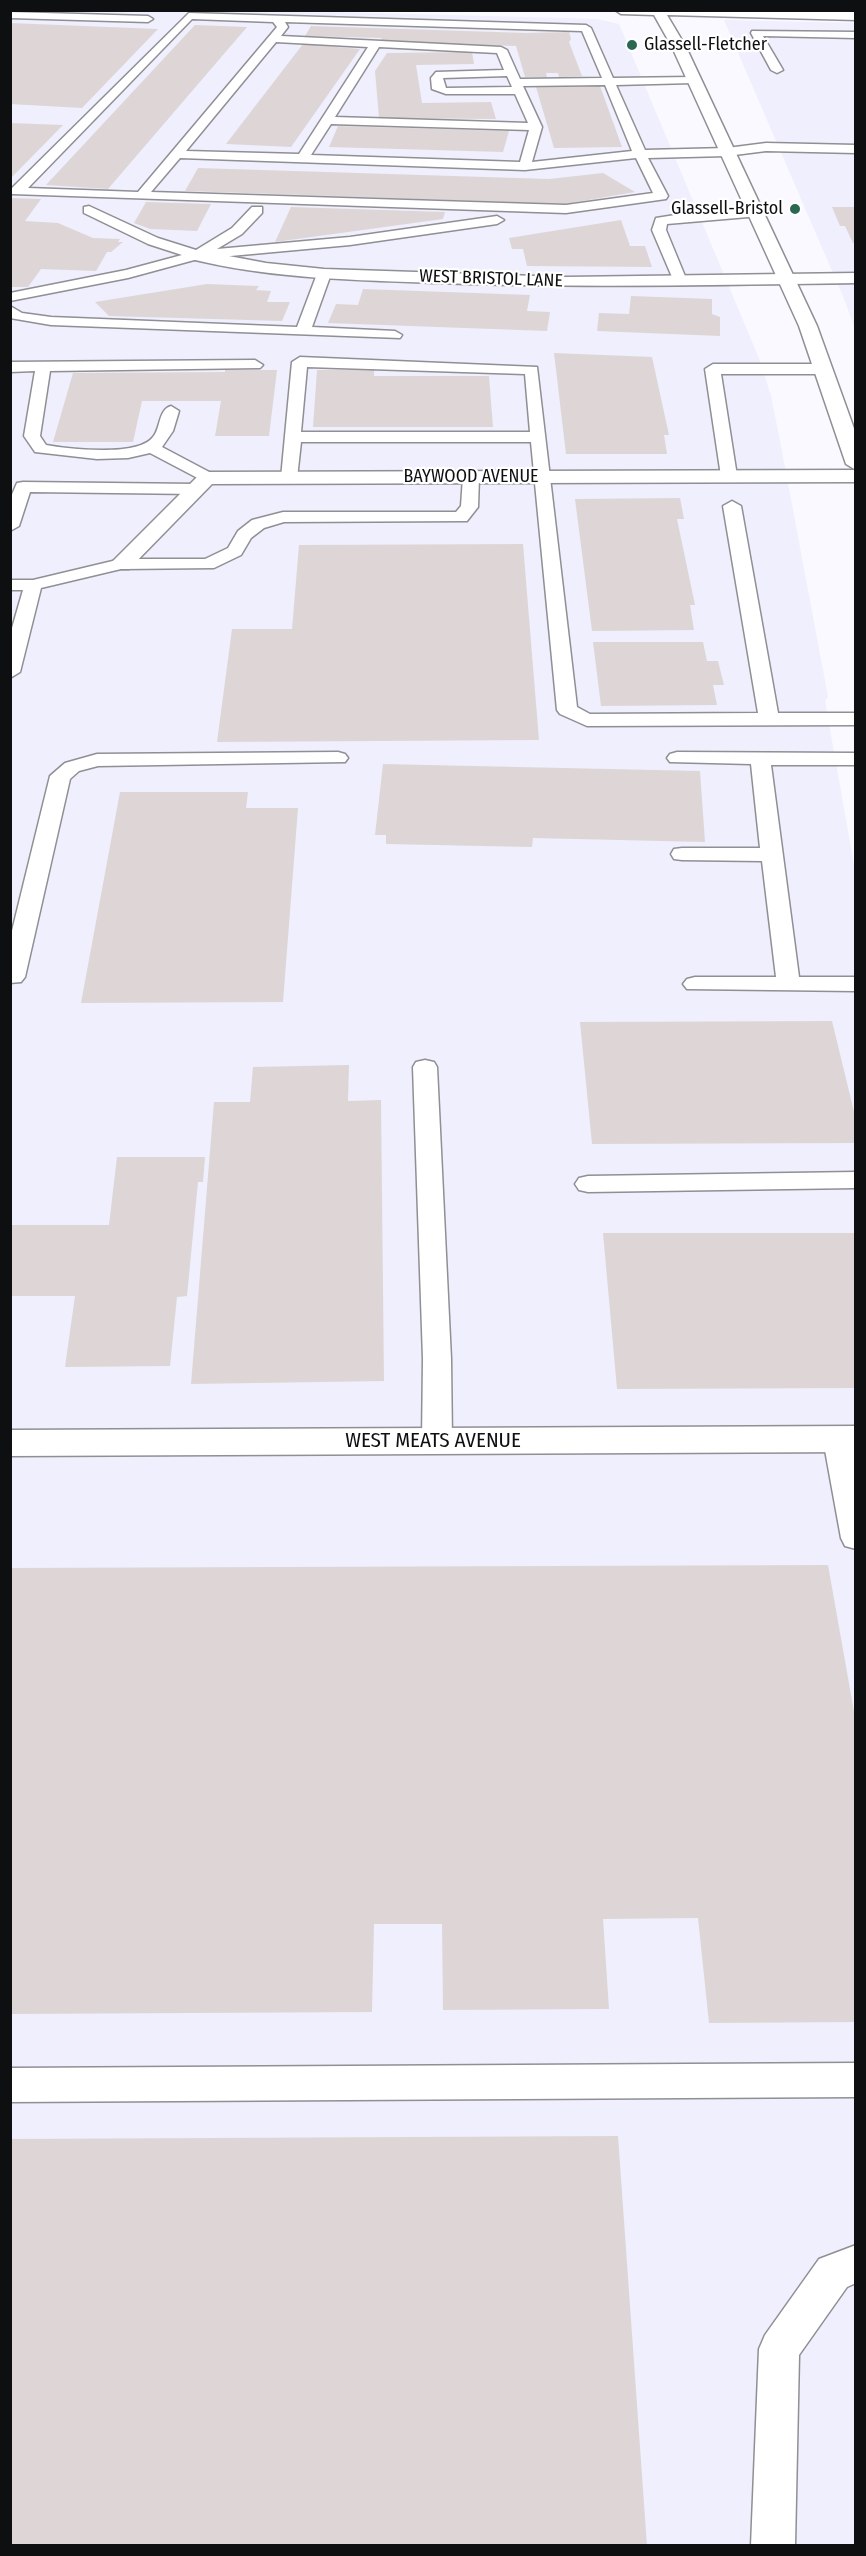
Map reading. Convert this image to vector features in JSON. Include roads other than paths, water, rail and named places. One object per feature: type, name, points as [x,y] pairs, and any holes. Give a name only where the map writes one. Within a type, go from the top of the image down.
[{"type":"street","points":[[621,10],[855,16]]},
{"type":"street","points":[[660,11],[808,326],[852,442],[855,464]]},
{"type":"street","name":"WEST BRISTOL LANE","points":[[197,255],[266,268],[324,274],[567,282],[855,278]]},
{"type":"street","name":"BAYWOOD AVENUE","points":[[202,484],[290,478],[855,476]]},
{"type":"street","points":[[121,564],[202,484]]},
{"type":"street","name":"WEST MEATS AVENUE","points":[[10,1443],[847,1439]]},
{"type":"lane","points":[[10,15],[69,13],[148,19]]},
{"type":"lane","points":[[141,196],[283,27],[279,14]]},
{"type":"lane","points":[[279,14],[460,19],[586,28],[640,154],[661,196],[566,209],[17,191],[189,16],[279,14]]},
{"type":"lane","points":[[777,70],[756,33],[855,35]]},
{"type":"lane","points":[[273,39],[501,50],[536,127],[525,166]]},
{"type":"lane","points":[[303,158],[375,45]]},
{"type":"lane","points":[[516,82],[446,91],[438,89],[437,78],[440,74],[516,82],[693,80]]},
{"type":"lane","points":[[327,120],[536,127]]},
{"type":"lane","points":[[176,154],[525,166],[640,154],[727,152],[766,147],[855,149]]},
{"type":"lane","points":[[727,152],[770,159],[855,161]]},
{"type":"lane","points":[[88,210],[153,241],[197,255],[237,231],[256,210]]},
{"type":"lane","points":[[680,281],[659,230],[661,221],[694,216],[755,213]]},
{"type":"lane","points":[[10,297],[128,274],[197,255],[339,242],[502,219]]},
{"type":"lane","points":[[303,331],[324,274]]},
{"type":"lane","points":[[10,310],[18,317],[51,321],[395,335]]},
{"type":"lane","points":[[290,478],[300,362],[532,369],[567,710],[587,720],[855,719]]},
{"type":"lane","points":[[10,367],[255,365]]},
{"type":"lane","points":[[43,367],[32,436],[41,449],[110,453],[151,447],[164,434],[171,411]]},
{"type":"lane","points":[[729,477],[713,369],[824,369]]},
{"type":"lane","points":[[293,437],[539,437]]},
{"type":"lane","points":[[151,447],[202,484]]},
{"type":"lane","points":[[10,585],[33,585],[121,564],[208,564],[236,551],[244,536],[258,524],[283,517],[461,517],[469,507],[471,477]]},
{"type":"lane","points":[[10,526],[23,488],[202,484]]},
{"type":"lane","points":[[732,506],[769,720]]},
{"type":"lane","points":[[10,672],[33,585]]},
{"type":"lane","points":[[13,977],[60,776],[72,767],[97,760],[338,758]]},
{"type":"lane","points":[[677,758],[855,759]]},
{"type":"lane","points":[[760,758],[788,984]]},
{"type":"lane","points":[[682,854],[772,855]]},
{"type":"lane","points":[[695,984],[855,984]]},
{"type":"lane","points":[[425,1067],[437,1359],[437,1440]]},
{"type":"lane","points":[[588,1184],[855,1180]]},
{"type":"lane","points":[[847,1439],[855,1538]]},
{"type":"lane","points":[[10,2085],[855,2080]]},
{"type":"lane","points":[[773,2546],[779,2349],[833,2272],[855,2264]]},
{"type":"place","name":"Glassell-Fletcher","points":[[632,45]]},
{"type":"place","name":"Glassell-Bristol","points":[[795,209]]}]
